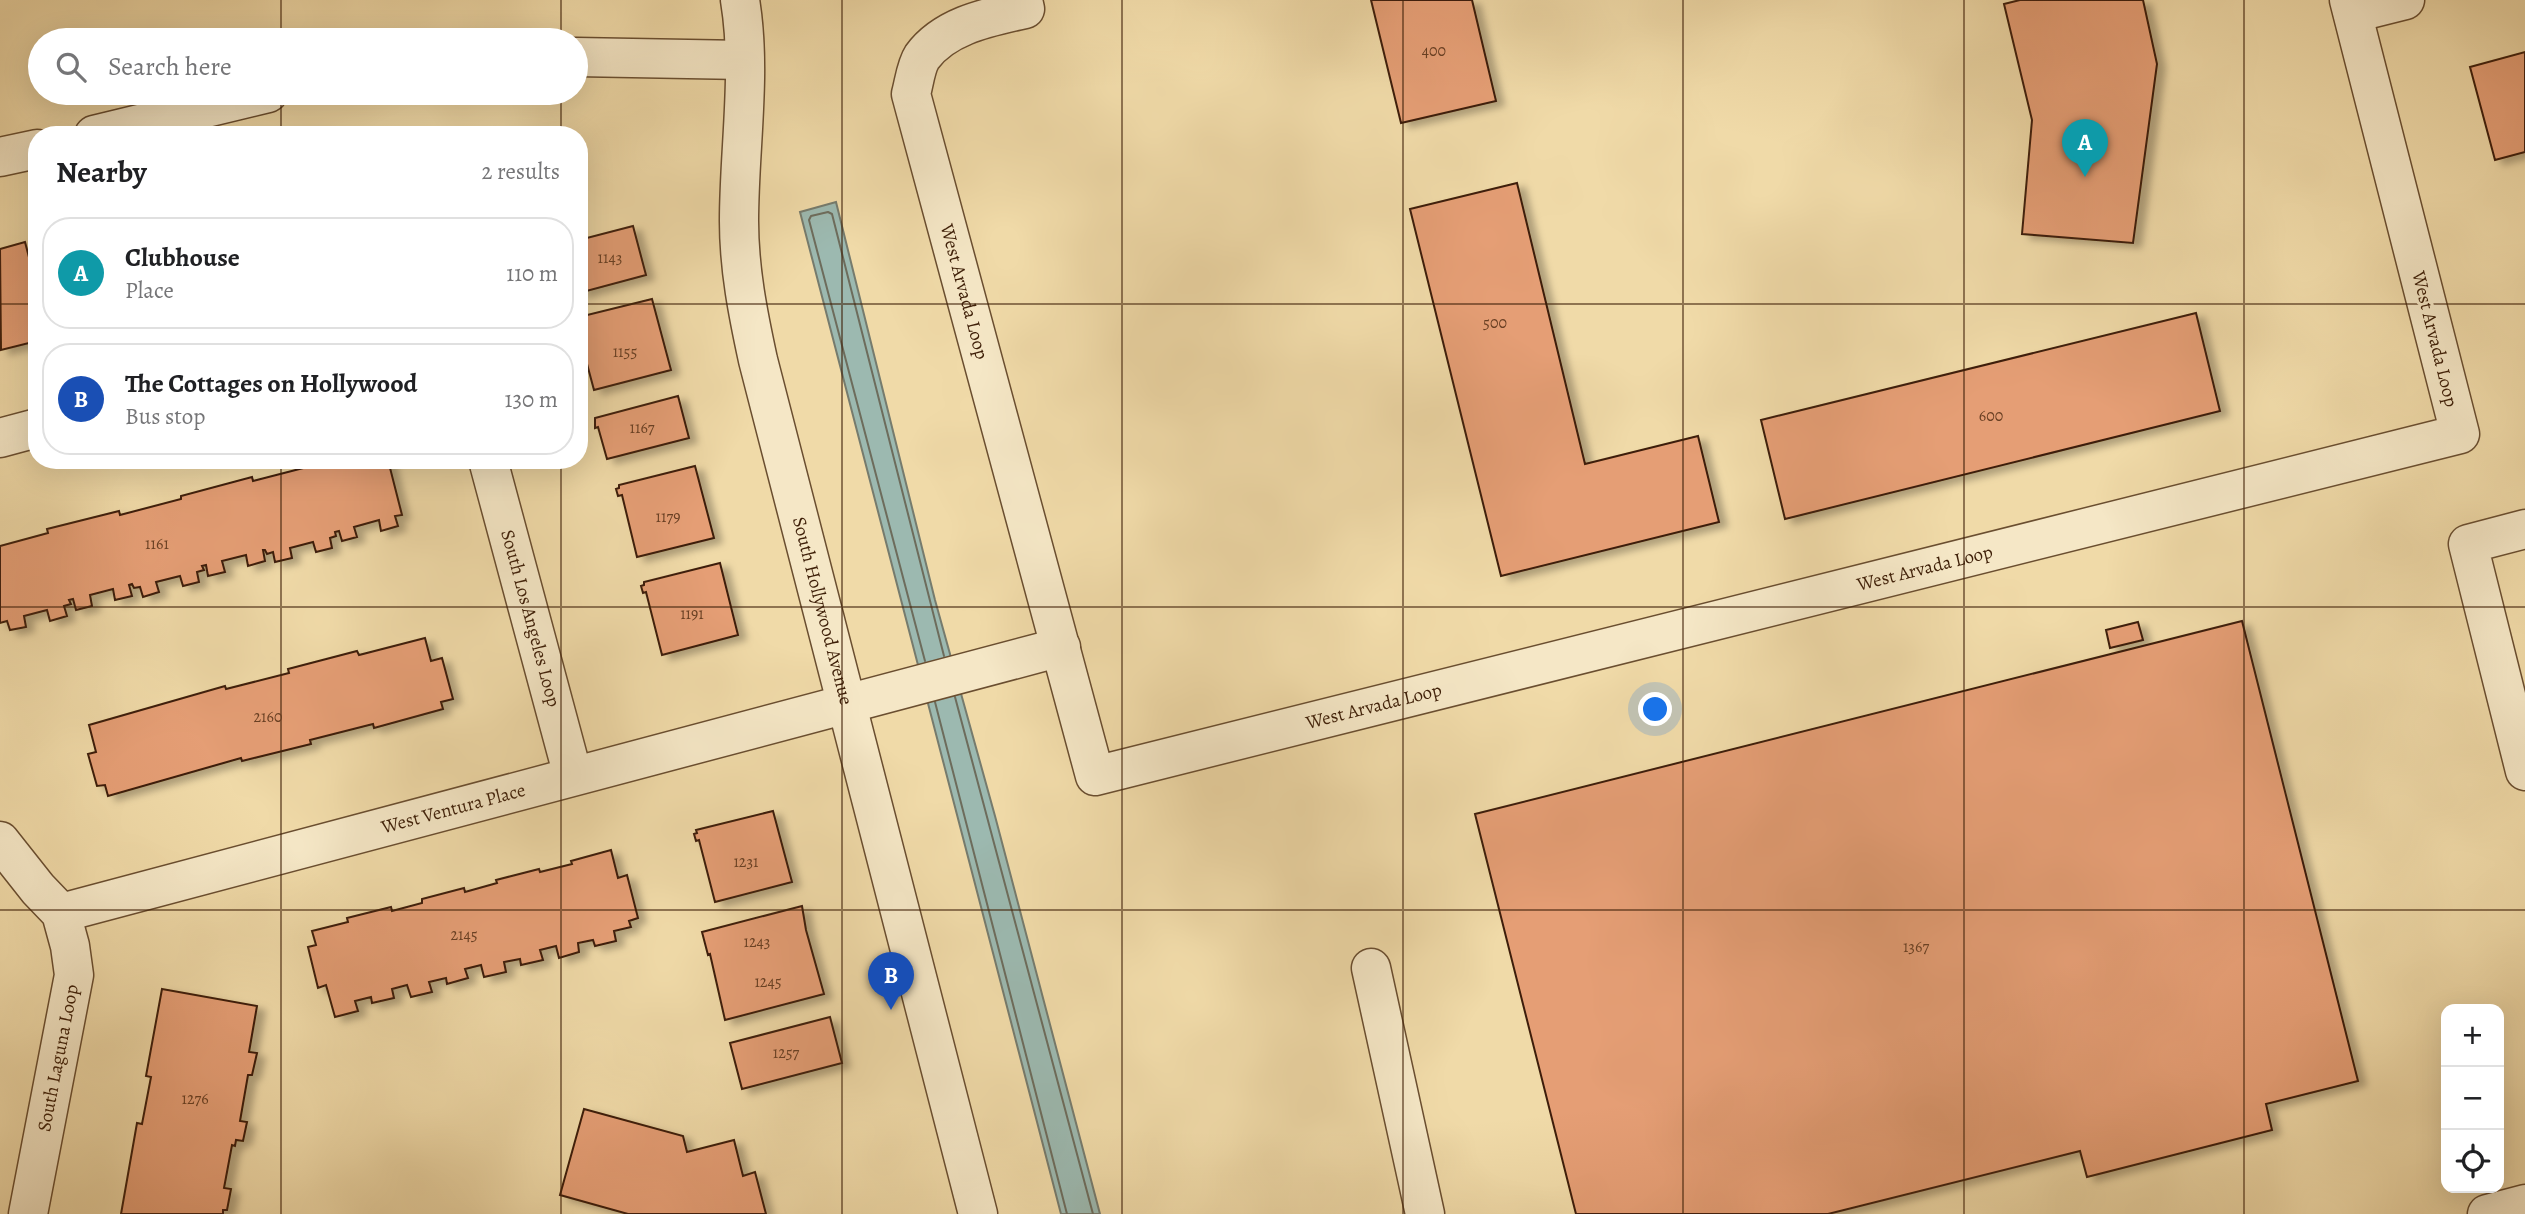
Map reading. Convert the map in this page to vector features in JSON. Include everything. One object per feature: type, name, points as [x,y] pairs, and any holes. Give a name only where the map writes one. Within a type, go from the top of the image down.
[{"type":"street","name":"South Hollywood Avenue","points":[[740,0],[744,60],[739,223],[744,297],[978,1214]]},
{"type":"street","name":"West Arvada Loop","points":[[1023,0],[1025,9],[976,21],[942,37],[921,58],[911,94],[1095,776],[2460,434],[2351,7],[2405,0]]},
{"type":"street","points":[[588,57],[744,60]]},
{"type":"street","points":[[131,126],[218,105]]},
{"type":"street","points":[[0,157],[28,151]]},
{"type":"street","points":[[0,438],[28,430]]},
{"type":"street","name":"South Los Angeles Loop","points":[[490,469],[573,776]]},
{"type":"street","points":[[2525,529],[2468,544],[2525,771]]},
{"type":"street","points":[[847,704],[1061,647]]},
{"type":"street","name":"West Ventura Place","points":[[61,913],[847,704]]},
{"type":"street","name":"South Laguna Loop","points":[[0,841],[38,890],[61,913],[74,975],[28,1214]]},
{"type":"street","points":[[1371,968],[1425,1214]]},
{"type":"street","points":[[2487,1214],[2525,1204]]},
{"type":"water","points":[[836,202],[935,600],[1100,1214],[1061,1214],[800,212]]},
{"type":"building","points":[[1371,0],[1472,0],[1496,101],[1401,123]]},
{"type":"building","points":[[2020,0],[2143,0],[2157,64],[2133,243],[2022,234],[2032,120],[2004,4]]},
{"type":"building","points":[[2525,52],[2525,152],[2495,160],[2470,67]]},
{"type":"building","points":[[1517,183],[1585,464],[1698,436],[1719,522],[1501,576],[1410,209]]},
{"type":"building","points":[[633,226],[646,275],[588,291],[588,238]]},
{"type":"building","points":[[25,242],[28,254],[28,343],[1,350],[0,249]]},
{"type":"building","points":[[652,299],[671,370],[594,390],[588,368],[588,315]]},
{"type":"building","points":[[2196,313],[2220,411],[1785,519],[1761,420]]},
{"type":"building","points":[[678,396],[689,438],[607,459],[598,427],[595,428],[595,418]]},
{"type":"building","points":[[695,466],[714,538],[637,557],[622,495],[618,496],[616,489],[619,485]]},
{"type":"building","points":[[300,469],[390,469],[402,515],[395,516],[398,526],[381,531],[379,520],[354,527],[357,537],[342,541],[339,531],[335,532],[336,536],[330,538],[332,548],[316,552],[313,542],[290,548],[292,558],[275,562],[273,552],[267,554],[263,550],[265,561],[248,566],[246,555],[222,561],[225,572],[208,576],[206,565],[202,566],[204,570],[197,572],[199,582],[183,586],[180,576],[156,582],[159,592],[143,597],[140,587],[134,588],[132,584],[129,585],[132,596],[115,600],[113,589],[90,595],[92,606],[76,610],[73,599],[69,600],[71,604],[64,606],[67,616],[50,621],[47,610],[24,616],[26,627],[10,630],[7,621],[0,623],[0,546],[48,533],[47,529],[119,511],[120,515],[252,477],[253,481]]},
{"type":"building","points":[[720,563],[738,635],[662,655],[646,592],[643,593],[641,586],[644,582]]},
{"type":"building","points":[[2242,621],[2358,1081],[2266,1104],[2272,1130],[2087,1177],[2080,1151],[1828,1214],[1576,1214],[1475,814]]},
{"type":"building","points":[[2138,622],[2143,640],[2110,648],[2106,630]]},
{"type":"building","points":[[425,638],[431,661],[442,658],[453,699],[441,702],[443,709],[374,728],[373,724],[310,740],[311,744],[242,761],[241,758],[108,796],[105,785],[97,786],[88,754],[96,752],[89,725],[225,686],[226,689],[289,673],[288,669],[357,651],[359,655]]},
{"type":"building","points":[[773,811],[792,882],[715,902],[699,840],[696,841],[694,834],[697,833],[696,830]]},
{"type":"building","points":[[611,850],[618,878],[627,875],[638,918],[629,921],[631,927],[614,931],[616,941],[595,946],[593,940],[578,943],[579,952],[559,958],[556,946],[540,950],[543,960],[521,965],[520,959],[504,962],[506,972],[484,977],[481,965],[465,969],[468,978],[447,984],[446,978],[429,982],[432,992],[411,997],[407,985],[392,989],[394,998],[372,1003],[371,997],[355,1001],[358,1011],[335,1017],[326,985],[318,988],[308,947],[316,945],[312,931],[348,922],[347,918],[391,907],[392,911],[422,903],[422,899],[464,888],[465,892],[497,883],[496,880],[572,864],[571,861]]},
{"type":"building","points":[[802,906],[824,994],[725,1020],[710,954],[708,955],[702,932]]},
{"type":"building","points":[[162,989],[257,1006],[249,1052],[257,1053],[252,1075],[248,1075],[240,1121],[247,1122],[243,1141],[236,1140],[235,1146],[232,1145],[224,1188],[231,1189],[227,1210],[223,1210],[223,1214],[121,1214],[137,1123],[142,1124],[151,1077],[146,1076]]},
{"type":"building","points":[[830,1017],[842,1063],[742,1089],[730,1043]]},
{"type":"building","points":[[584,1109],[683,1136],[687,1152],[734,1140],[743,1176],[755,1172],[766,1214],[628,1214],[560,1195]]},
{"type":"place","name":"Clubhouse","points":[[2085,177]]},
{"type":"place","name":"The Cottages on Hollywood","points":[[891,1010]]}]
